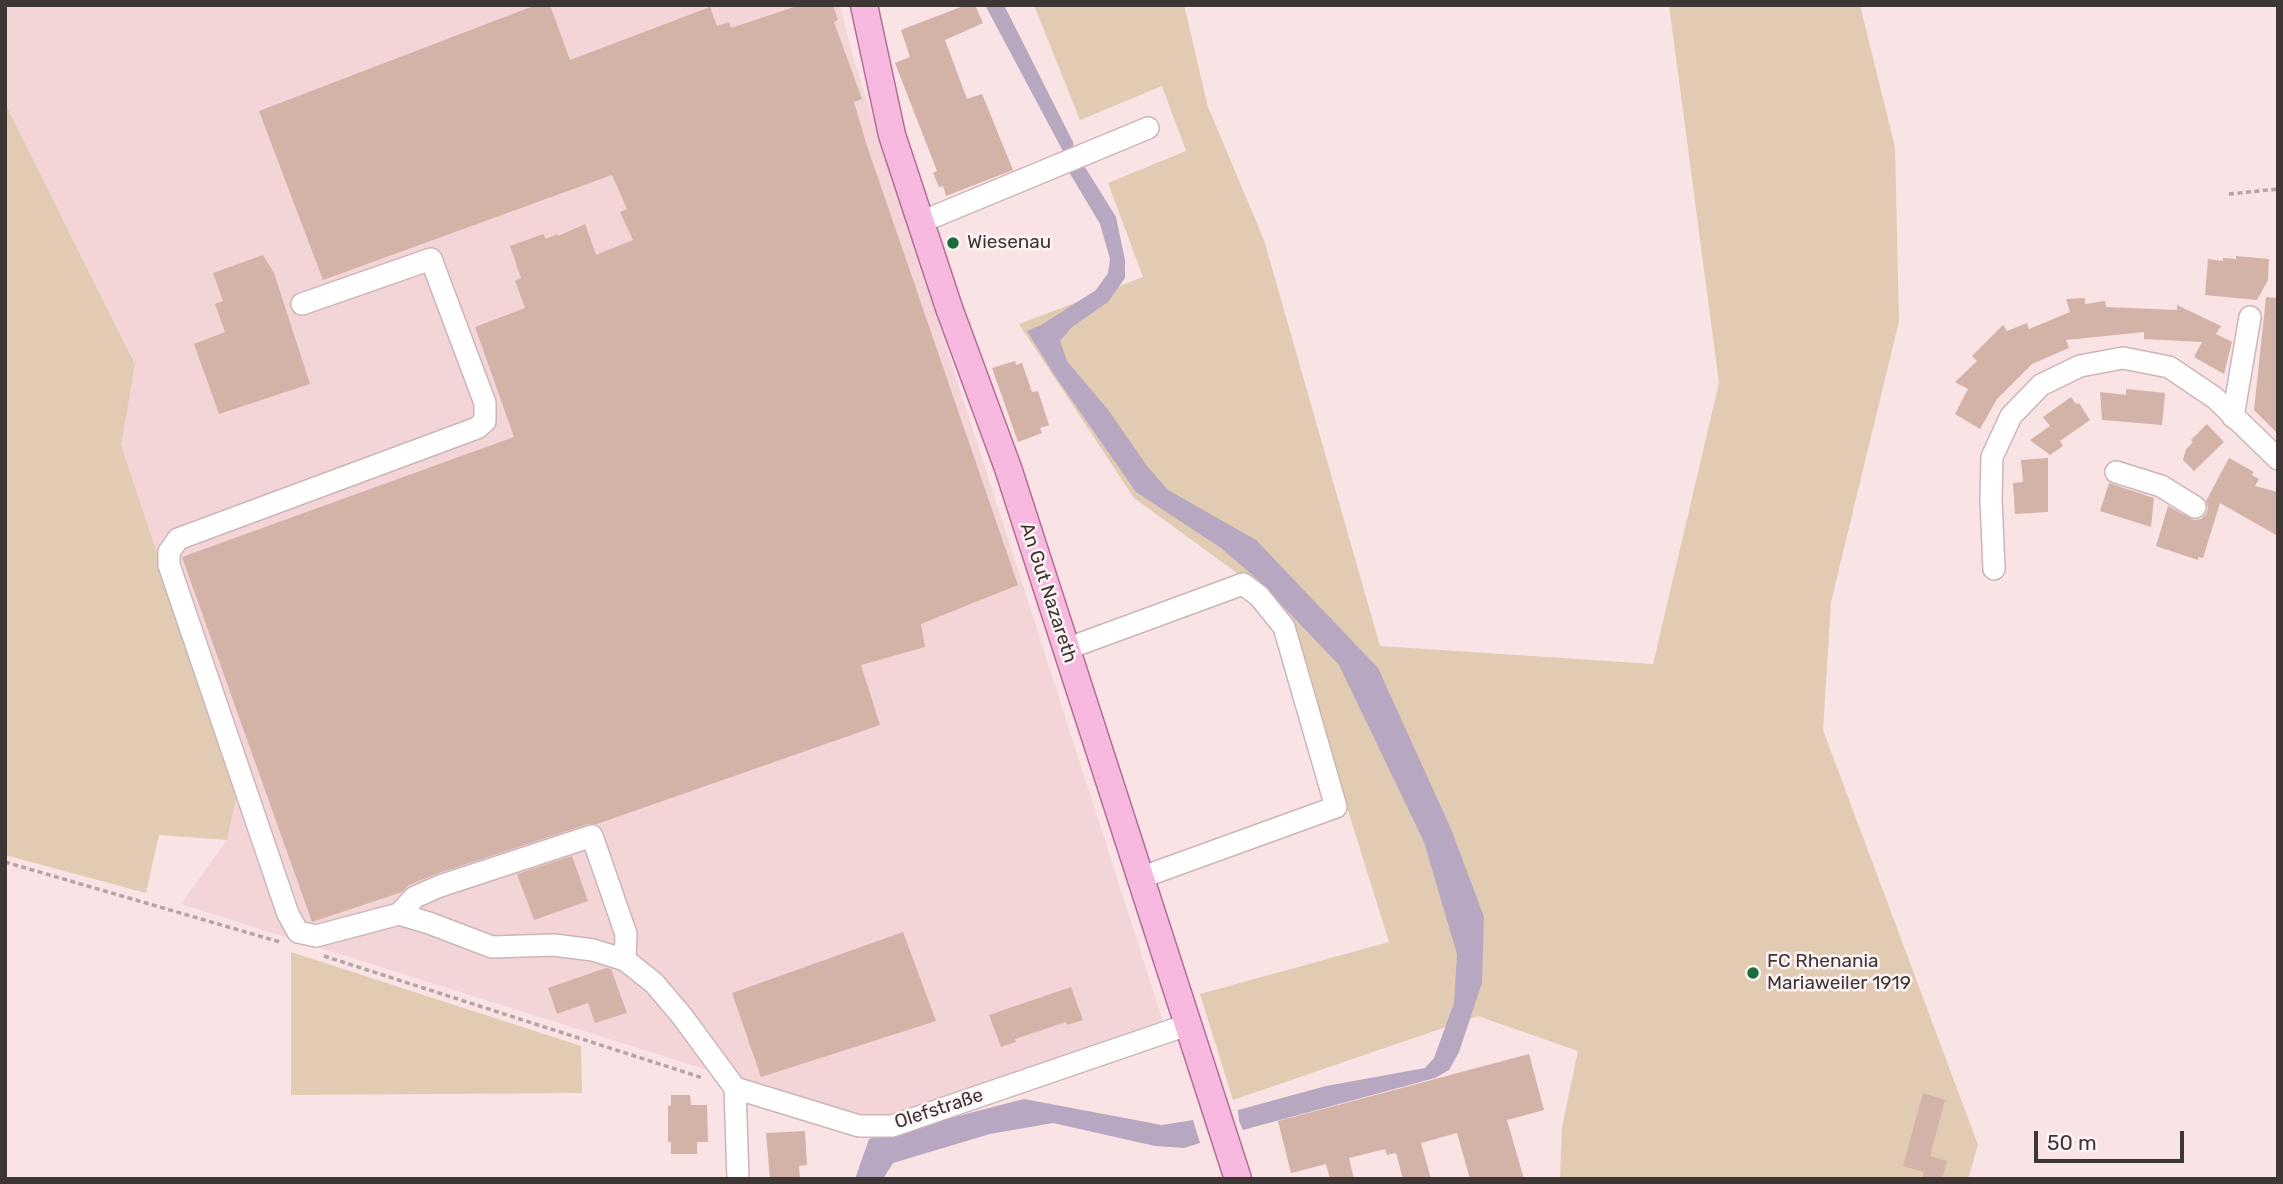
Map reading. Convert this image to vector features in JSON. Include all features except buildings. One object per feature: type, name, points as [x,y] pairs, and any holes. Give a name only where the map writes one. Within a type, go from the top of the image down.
[{"type":"main road","name":"An Gut Nazareth","points":[[864,5],[892,135],[920,222],[1008,468],[1238,1179]]},
{"type":"street","points":[[920,222],[1149,128]]},
{"type":"street","points":[[302,304],[431,259],[485,403],[485,421],[478,428],[178,539],[169,552],[169,565],[288,914],[298,932],[316,936],[399,914],[492,947],[554,945],[593,950],[625,960],[654,983],[735,1088],[738,1179]]},
{"type":"street","points":[[2233,416],[2250,317]]},
{"type":"street","points":[[1994,569],[1992,457],[2011,416],[2041,385],[2080,366],[2123,358],[2169,367],[2215,398],[2278,459]]},
{"type":"street","points":[[2116,472],[2161,486],[2196,507]]},
{"type":"street","points":[[1066,649],[1243,584],[1259,596],[1284,627],[1336,807],[1140,878]]},
{"type":"street","points":[[399,914],[415,897],[440,886],[592,836],[626,934],[625,960]]},
{"type":"street","name":"Olefstraße","points":[[735,1088],[859,1126],[891,1126],[1187,1025]]},
{"type":"path","points":[[2229,194],[2278,189]]},
{"type":"path","points":[[5,862],[291,946]]},
{"type":"path","points":[[317,954],[735,1088]]},
{"type":"shaded area","points":[[5,5],[840,5],[852,54],[1164,1024],[892,1119],[860,1118],[181,904],[227,840],[178,619],[120,445],[135,363],[5,103]]},
{"type":"shaded area","points":[[985,5],[1004,5],[1073,142],[1074,151],[1065,155]]},
{"type":"shaded area","points":[[1034,5],[1184,5],[1208,107],[1264,240],[1380,646],[1653,664],[1719,383],[1669,5],[1860,5],[1895,147],[1899,321],[1831,602],[1823,730],[1978,1145],[1968,1179],[1560,1179],[1562,1127],[1578,1051],[1478,1016],[1233,1100],[1200,994],[1389,942],[1290,624],[1266,594],[1134,498],[1019,324],[1143,277],[1108,183],[1186,151],[1162,86],[1080,120]]},
{"type":"shaded area","points":[[5,103],[135,364],[121,445],[237,793],[227,840],[159,835],[146,893],[5,855]]},
{"type":"shaded area","points":[[1085,167],[1116,217],[1125,260],[1125,278],[1108,302],[1072,327],[1060,341],[1067,361],[1109,411],[1147,466],[1168,490],[1256,540],[1378,668],[1451,829],[1484,917],[1482,983],[1459,1052],[1449,1070],[1435,1078],[1243,1130],[1239,1121],[1238,1110],[1326,1086],[1425,1068],[1434,1058],[1454,1003],[1457,954],[1424,842],[1339,665],[1256,578],[1221,548],[1136,492],[1027,331],[1096,290],[1108,273],[1110,259],[1100,224],[1069,172]]},
{"type":"shaded area","points":[[291,952],[581,1046],[582,1093],[291,1095]]},
{"type":"shaded area","points":[[1024,1099],[1162,1125],[1193,1120],[1200,1143],[1184,1148],[1155,1146],[1053,1123],[990,1134],[893,1163],[883,1179],[855,1179],[869,1139]]},
{"type":"place","name":"Wiesenau","points":[[953,243]]},
{"type":"place","name":"FC Rhenania Mariaweiler 1919","points":[[1753,973]]}]
